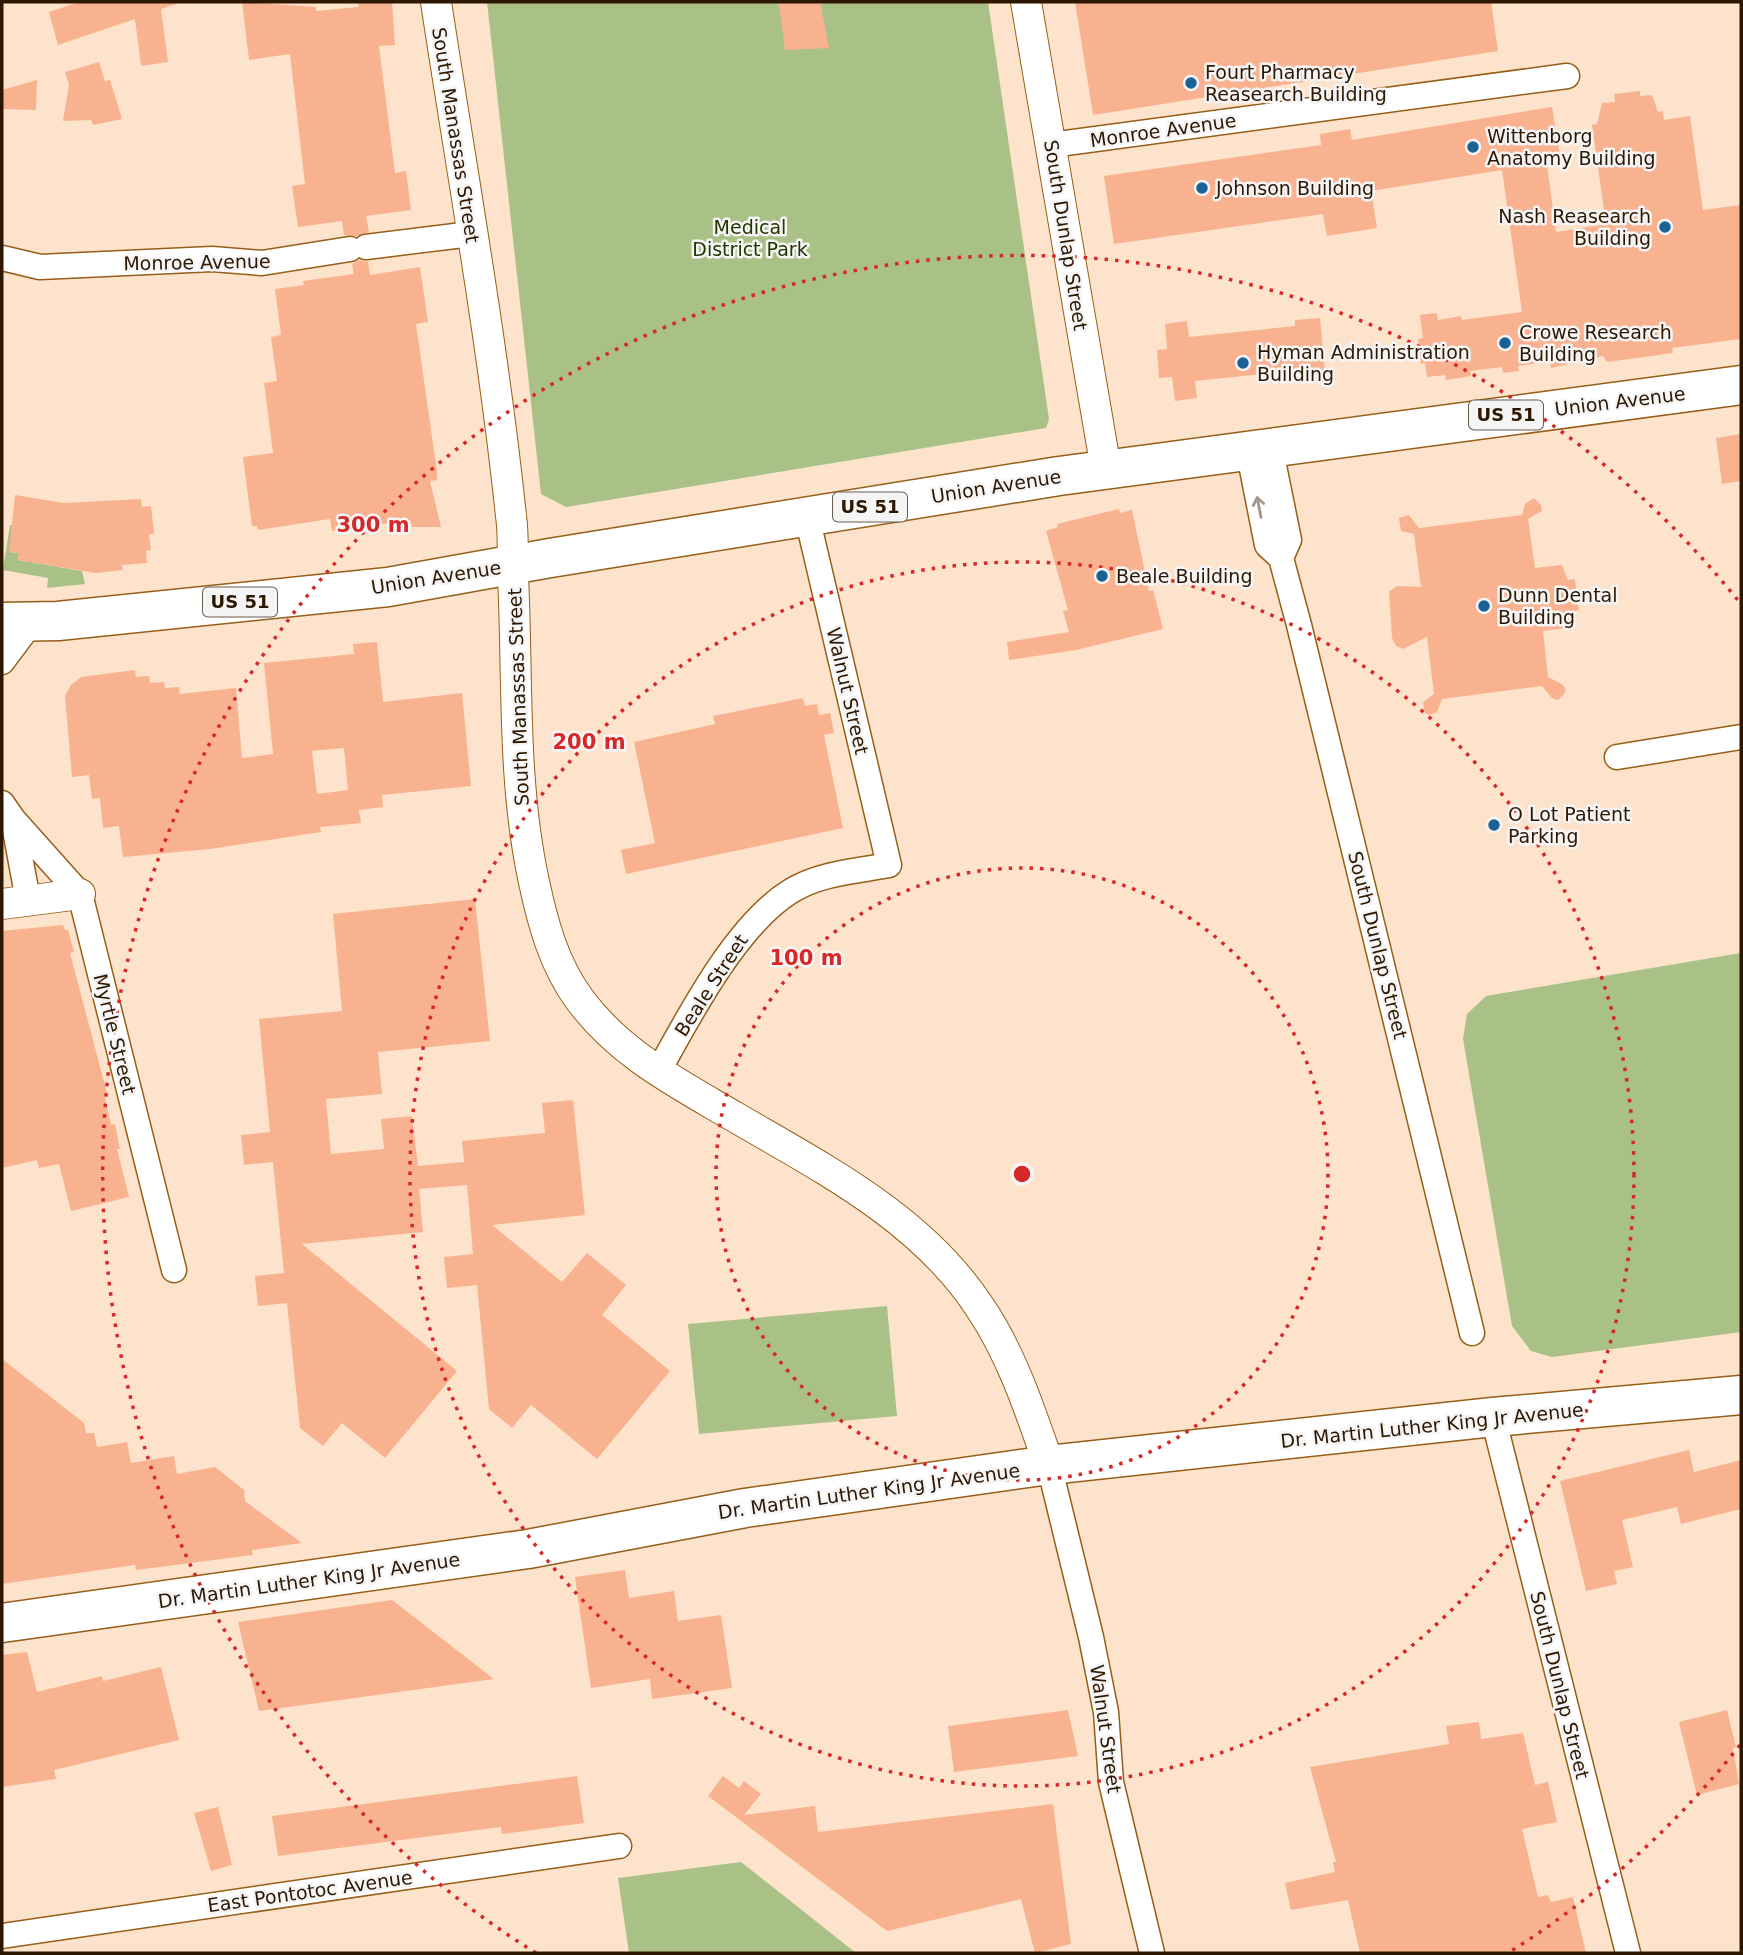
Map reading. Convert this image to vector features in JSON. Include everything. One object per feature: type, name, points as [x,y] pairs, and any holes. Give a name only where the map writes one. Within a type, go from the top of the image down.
[{"type":"main road","name":"Union Avenue","points":[[9,622],[388,587],[1106,469],[1741,385]]},
{"type":"main road","name":"Dr. Martin Luther King Jr Avenue","points":[[2,1623],[528,1549],[745,1508],[1049,1465],[1493,1417],[1741,1395]]},
{"type":"street","name":"South Manassas Street","points":[[436,2],[508,484],[518,760],[523,825],[539,908],[554,955],[578,996],[614,1040],[658,1072],[853,1185],[904,1225],[945,1265],[981,1308],[1004,1352],[1049,1465]]},
{"type":"street","name":"South Dunlap Street","points":[[1026,2],[1077,314],[1106,469]]},
{"type":"street","name":"Monroe Avenue","points":[[1051,145],[1567,76]]},
{"type":"street","name":"Monroe Avenue","points":[[2,258],[40,267],[212,259],[262,263],[471,234]]},
{"type":"street","name":"South Dunlap Street","points":[[1259,447],[1289,540],[1281,558],[1472,1332]]},
{"type":"street","name":"Walnut Street","points":[[807,517],[889,865]]},
{"type":"street","points":[[2,662],[9,622]]},
{"type":"street","points":[[1617,757],[1741,737]]},
{"type":"street","name":"Myrtle Street","points":[[7,811],[79,894],[174,1270]]},
{"type":"street","name":"Myrtle Street","points":[[7,811],[15,902]]},
{"type":"street","name":"Beale Street","points":[[658,1072],[749,926],[791,891],[813,881],[889,865]]},
{"type":"street","points":[[15,902],[79,894]]},
{"type":"street","name":"South Dunlap Street","points":[[1493,1417],[1628,1953]]},
{"type":"street","name":"Walnut Street","points":[[1049,1465],[1091,1637],[1106,1712],[1111,1782],[1152,1953]]},
{"type":"street","name":"East Pontotoc Avenue","points":[[2,1936],[619,1846]]},
{"type":"green space","name":"Medical District Park","points":[[487,2],[988,2],[1049,419],[1046,428],[566,507],[541,494]]},
{"type":"green space","points":[[10,525],[14,525],[10,552],[19,553],[18,560],[82,571],[85,584],[47,588],[48,578],[3,570]]},
{"type":"green space","points":[[1741,953],[1741,1332],[1552,1357],[1531,1351],[1512,1326],[1463,1039],[1467,1014],[1486,996]]},
{"type":"green space","points":[[887,1306],[897,1416],[699,1434],[688,1324]]},
{"type":"green space","points":[[741,1862],[856,1953],[629,1953],[618,1878]]},
{"type":"building","points":[[79,2],[176,2],[161,9],[168,62],[141,66],[135,19],[58,45],[49,12]]},
{"type":"building","points":[[242,2],[316,7],[316,11],[359,7],[358,2],[392,2],[395,45],[379,46],[395,173],[406,171],[411,210],[366,216],[369,232],[356,236],[344,235],[342,221],[298,227],[292,186],[305,184],[290,54],[249,60]]},
{"type":"building","points":[[820,2],[829,48],[785,50],[779,4]]},
{"type":"building","name":"Fourt Pharmacy Reasearch Building","points":[[1075,2],[1491,2],[1498,51],[1093,115]]},
{"type":"building","points":[[99,62],[105,81],[110,80],[122,119],[93,125],[91,120],[63,121],[69,85],[65,72]]},
{"type":"building","points":[[37,80],[36,110],[2,109],[2,90]]},
{"type":"building","points":[[1640,91],[1640,96],[1652,95],[1658,112],[1663,111],[1664,120],[1690,116],[1703,210],[1741,205],[1741,339],[1672,348],[1673,353],[1607,362],[1603,356],[1551,368],[1550,361],[1518,366],[1519,371],[1503,373],[1502,367],[1470,371],[1471,376],[1446,380],[1445,375],[1427,377],[1425,363],[1421,364],[1418,339],[1423,338],[1420,315],[1437,313],[1438,320],[1461,316],[1462,320],[1522,312],[1502,170],[1371,191],[1377,228],[1327,236],[1323,214],[1114,244],[1104,176],[1321,145],[1320,134],[1350,129],[1352,140],[1552,107],[1561,161],[1547,164],[1556,232],[1606,224],[1592,125],[1597,124],[1602,103],[1615,102],[1614,94]]},
{"type":"building","points":[[360,260],[368,262],[370,275],[420,267],[428,322],[416,324],[437,472],[437,480],[430,481],[441,527],[412,527],[410,520],[332,531],[330,519],[258,530],[257,526],[252,526],[243,457],[273,453],[264,383],[277,381],[271,337],[281,335],[275,289],[304,285],[303,281],[354,274],[352,264]]},
{"type":"building","name":"Hyman Administration Building","points":[[1320,318],[1325,371],[1301,374],[1301,370],[1195,381],[1197,398],[1175,401],[1172,377],[1159,378],[1157,350],[1167,349],[1165,324],[1187,321],[1189,337],[1295,326],[1295,320]]},
{"type":"building","points":[[1741,434],[1741,481],[1722,484],[1716,438]]},
{"type":"building","points":[[15,495],[64,503],[141,499],[142,507],[151,506],[154,534],[149,534],[151,550],[146,551],[147,563],[122,565],[123,570],[96,573],[18,560],[19,553],[9,552]]},
{"type":"building","name":"Dunn Dental Building","points":[[1534,498],[1541,505],[1542,511],[1528,519],[1535,568],[1562,565],[1568,580],[1575,579],[1579,610],[1575,611],[1566,628],[1543,631],[1548,677],[1562,684],[1566,689],[1564,694],[1558,700],[1552,698],[1542,686],[1442,699],[1437,712],[1430,715],[1425,713],[1423,702],[1434,694],[1427,637],[1403,649],[1396,646],[1392,638],[1389,591],[1398,586],[1421,587],[1414,534],[1401,531],[1399,518],[1409,515],[1419,528],[1522,515],[1525,504]]},
{"type":"building","name":"Beale Building","points":[[1119,509],[1120,513],[1132,510],[1149,591],[1153,590],[1163,629],[1076,650],[1009,660],[1007,642],[1069,632],[1063,611],[1068,610],[1046,531],[1058,527],[1057,524]]},
{"type":"building","points":[[377,642],[383,702],[462,693],[471,786],[382,795],[383,807],[359,810],[361,823],[320,827],[321,832],[210,849],[123,857],[119,826],[103,828],[100,798],[92,799],[89,775],[72,777],[65,696],[71,685],[81,677],[135,670],[136,677],[149,676],[150,683],[164,682],[165,688],[179,687],[180,694],[236,688],[242,758],[273,754],[264,663],[354,654],[353,644]],"holes":[[[344,748],[348,790],[317,794],[312,751]]]},
{"type":"building","points":[[803,698],[805,706],[817,704],[819,715],[830,713],[834,733],[824,735],[843,828],[626,874],[621,850],[655,843],[634,742],[715,724],[713,716]]},
{"type":"building","points":[[475,899],[490,1041],[378,1052],[382,1094],[326,1099],[331,1154],[384,1149],[381,1119],[412,1116],[418,1166],[464,1162],[462,1141],[545,1133],[542,1103],[573,1100],[585,1215],[492,1225],[562,1282],[587,1253],[626,1285],[602,1315],[670,1371],[597,1459],[531,1405],[512,1428],[489,1409],[477,1285],[447,1288],[444,1257],[473,1254],[467,1185],[419,1189],[423,1232],[302,1244],[457,1371],[385,1458],[342,1423],[323,1446],[300,1428],[287,1303],[258,1306],[255,1276],[284,1273],[273,1162],[244,1165],[241,1135],[270,1132],[259,1019],[342,1011],[333,914]]},
{"type":"building","points":[[63,925],[65,930],[68,930],[74,952],[70,953],[107,1093],[104,1094],[111,1125],[115,1124],[120,1149],[117,1149],[129,1197],[71,1211],[59,1164],[39,1168],[37,1160],[2,1168],[2,931]]},
{"type":"building","points":[[2,1359],[84,1423],[86,1433],[94,1433],[97,1447],[127,1442],[131,1463],[174,1456],[177,1474],[215,1467],[244,1490],[245,1501],[302,1543],[252,1550],[253,1555],[136,1570],[135,1565],[2,1584]]},
{"type":"building","points":[[1689,1450],[1694,1472],[1741,1460],[1741,1509],[1681,1524],[1677,1507],[1622,1520],[1633,1567],[1614,1571],[1617,1584],[1586,1591],[1560,1481]]},
{"type":"building","points":[[625,1570],[629,1598],[674,1591],[678,1621],[721,1615],[732,1688],[652,1699],[650,1679],[591,1688],[575,1577]]},
{"type":"building","points":[[392,1600],[494,1679],[259,1711],[238,1622]]},
{"type":"building","points":[[27,1652],[37,1692],[102,1676],[103,1681],[161,1667],[179,1740],[54,1770],[56,1779],[2,1787],[2,1655]]},
{"type":"building","points":[[1068,1710],[1078,1756],[954,1772],[948,1726]]},
{"type":"building","points":[[1727,1710],[1736,1747],[1733,1748],[1739,1784],[1697,1795],[1679,1722]]},
{"type":"building","points":[[1479,1722],[1481,1739],[1523,1733],[1535,1785],[1548,1782],[1557,1822],[1522,1829],[1538,1897],[1548,1895],[1551,1902],[1573,1897],[1586,1953],[1360,1953],[1348,1900],[1291,1910],[1285,1883],[1335,1872],[1333,1862],[1336,1862],[1310,1767],[1449,1744],[1446,1726]]},
{"type":"building","points":[[577,1776],[584,1823],[502,1834],[501,1827],[278,1856],[272,1816]]},
{"type":"building","points":[[723,1776],[739,1788],[744,1781],[761,1794],[744,1815],[815,1806],[818,1832],[1053,1804],[1071,1944],[1035,1953],[1021,1899],[887,1931],[708,1796]]},
{"type":"building","points":[[218,1807],[232,1865],[211,1871],[194,1813]]},
{"type":"place","name":"Fourt Pharmacy Reasearch Building","points":[[1191,83]]},
{"type":"place","name":"Wittenborg Anatomy Building","points":[[1473,147]]},
{"type":"place","name":"Johnson Building","points":[[1202,188]]},
{"type":"place","name":"Nash Reasearch Building","points":[[1665,227]]},
{"type":"place","name":"Crowe Research Building","points":[[1505,343]]},
{"type":"place","name":"Hyman Administration Building","points":[[1243,363]]},
{"type":"place","name":"Beale Building","points":[[1102,576]]},
{"type":"place","name":"Dunn Dental Building","points":[[1484,606]]},
{"type":"place","name":"O Lot Patient Parking","points":[[1494,825]]}]
